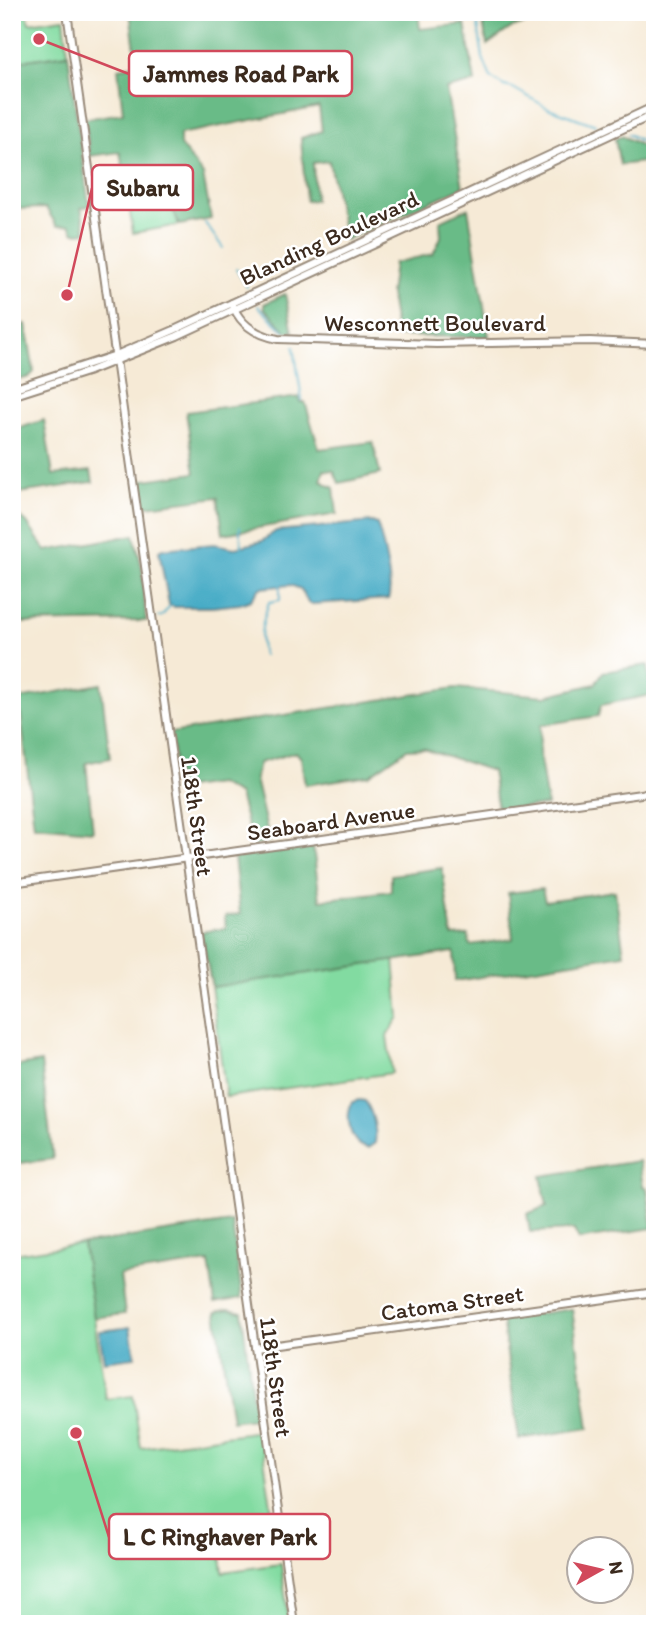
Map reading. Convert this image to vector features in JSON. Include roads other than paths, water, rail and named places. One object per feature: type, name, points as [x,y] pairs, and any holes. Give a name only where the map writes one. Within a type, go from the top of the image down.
[{"type":"street","name":"118th Street","points":[[67,12],[294,1624]]},
{"type":"street","name":"Blanding Boulevard","points":[[12,396],[117,358],[411,227],[655,106]]},
{"type":"street","name":"Blanding Boulevard","points":[[233,306],[447,203],[655,114]]},
{"type":"street","points":[[411,227],[414,222],[447,203]]},
{"type":"street","name":"Wesconnett Boulevard","points":[[233,306],[237,316],[251,329],[278,339],[436,344],[590,341],[655,344]]},
{"type":"street","name":"Blanding Boulevard","points":[[12,388],[117,358]]},
{"type":"street","name":"Seaboard Avenue","points":[[12,883],[655,792]]},
{"type":"street","name":"Catoma Street","points":[[255,1348],[655,1292]]},
{"type":"water","points":[[372,522],[377,524],[387,562],[390,584],[388,599],[312,604],[308,603],[301,589],[290,585],[260,588],[251,600],[240,604],[212,607],[169,605],[159,551],[162,549],[214,544],[235,548],[262,541],[276,531]]},
{"type":"water","points":[[359,1100],[368,1105],[375,1127],[375,1143],[368,1148],[356,1142],[350,1130],[350,1108],[352,1102]]},
{"type":"water","points":[[130,1327],[135,1357],[104,1361],[99,1331]]},
{"type":"waterway","points":[[476,12],[483,58],[491,78],[548,108],[596,125]]},
{"type":"waterway","points":[[628,134],[655,148]]},
{"type":"waterway","points":[[205,223],[223,248]]},
{"type":"waterway","points":[[236,269],[247,287]]},
{"type":"waterway","points":[[258,306],[285,332]]},
{"type":"waterway","points":[[294,347],[302,400]]},
{"type":"waterway","points":[[240,527],[240,535]]},
{"type":"waterway","points":[[241,538],[242,547]]},
{"type":"waterway","points":[[263,655],[263,622],[269,602],[280,600],[280,586]]},
{"type":"waterway","points":[[157,617],[162,616],[170,606]]},
{"type":"place","name":"Jammes Road Park","points":[[39,39]]},
{"type":"place","name":"Subaru","points":[[67,295]]},
{"type":"place","name":"L C Ringhaver Park","points":[[76,1433]]}]
